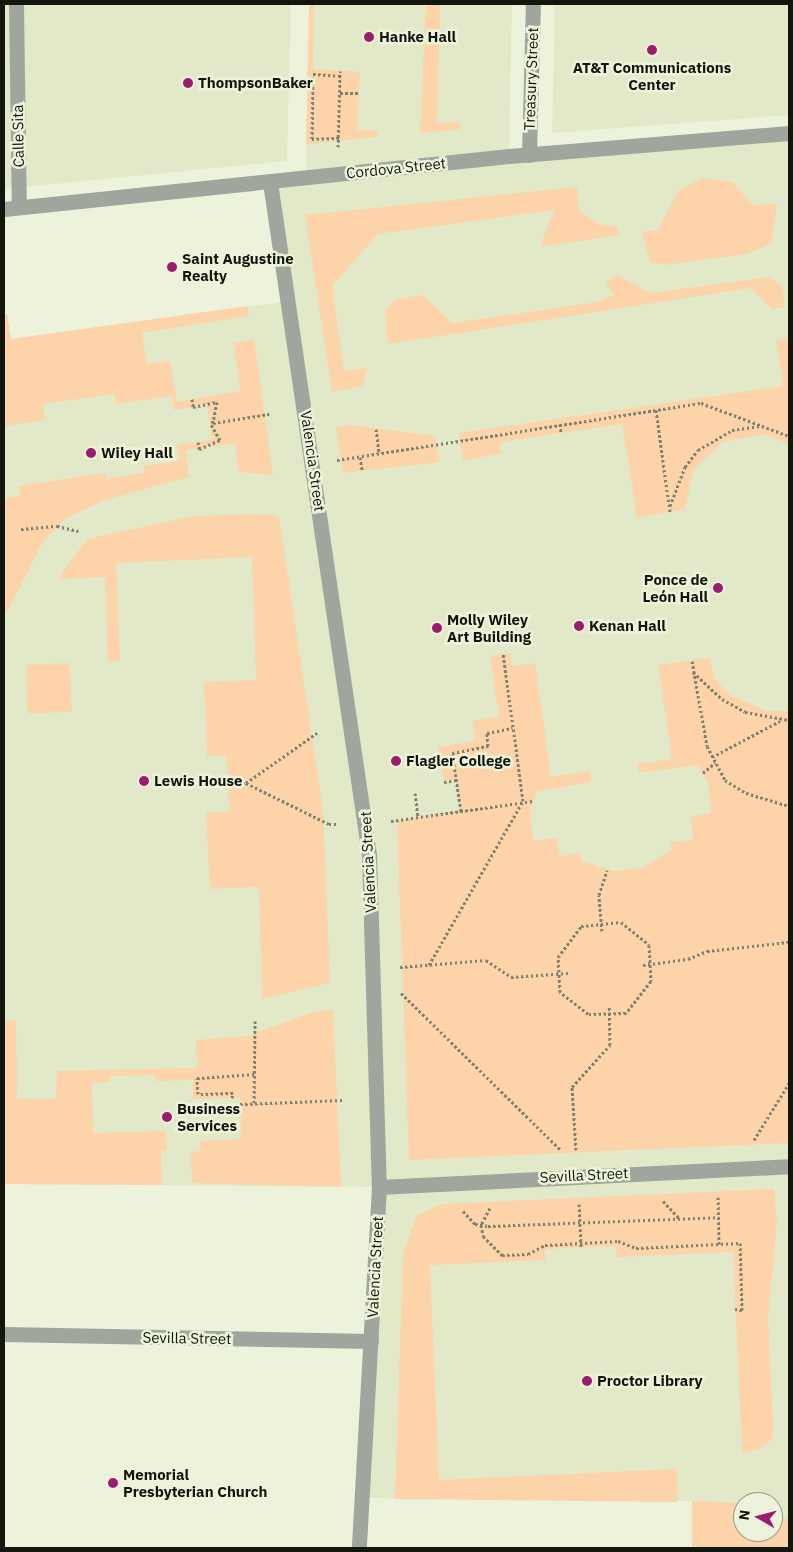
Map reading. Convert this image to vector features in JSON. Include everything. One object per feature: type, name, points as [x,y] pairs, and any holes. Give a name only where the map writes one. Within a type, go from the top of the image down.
[{"type":"street","name":"Calle Sita","points":[[11,208],[16,4]]},
{"type":"street","name":"Treasury Street","points":[[529,154],[533,4]]},
{"type":"street","name":"Cordova Street","points":[[11,208],[529,154],[789,134]]},
{"type":"street","name":"Valencia Street","points":[[270,182],[366,822],[379,1187],[359,1548]]},
{"type":"street","name":"Sevilla Street","points":[[379,1187],[577,1175],[789,1166]]},
{"type":"street","name":"Sevilla Street","points":[[4,1334],[371,1342]]},
{"type":"path","points":[[338,148],[340,71]]},
{"type":"path","points":[[339,138],[312,139],[313,74],[340,76]]},
{"type":"path","points":[[340,93],[359,93]]},
{"type":"path","points":[[192,400],[192,407],[217,402],[212,421],[220,440],[199,448],[198,442]]},
{"type":"path","points":[[336,460],[702,403],[789,436]]},
{"type":"path","points":[[656,410],[670,512]]},
{"type":"path","points":[[212,421],[269,414]]},
{"type":"path","points":[[560,424],[561,433]]},
{"type":"path","points":[[670,506],[685,467],[698,450],[732,430],[762,426]]},
{"type":"path","points":[[376,429],[379,453]]},
{"type":"path","points":[[360,457],[362,470]]},
{"type":"path","points":[[21,529],[57,526],[78,531]]},
{"type":"path","points":[[429,965],[523,801],[503,654]]},
{"type":"path","points":[[692,661],[712,757],[715,763],[735,788],[789,806]]},
{"type":"path","points":[[693,672],[738,708],[781,721]]},
{"type":"path","points":[[712,757],[781,721],[789,720]]},
{"type":"path","points":[[460,811],[452,753],[488,746],[487,733],[513,728]]},
{"type":"path","points":[[246,783],[317,733]]},
{"type":"path","points":[[703,773],[715,763]]},
{"type":"path","points":[[444,782],[456,780]]},
{"type":"path","points":[[228,784],[246,783],[329,824],[418,817],[534,800]]},
{"type":"path","points":[[415,793],[418,817]]},
{"type":"path","points":[[602,931],[599,895],[607,870]]},
{"type":"path","points":[[621,922],[649,945],[651,981],[626,1013],[588,1014],[560,992],[558,957],[581,926],[601,924],[621,922]]},
{"type":"path","points":[[643,965],[688,959],[707,951],[789,942]]},
{"type":"path","points":[[397,967],[486,960],[511,977],[568,973]]},
{"type":"path","points":[[398,990],[556,1148],[576,1159]]},
{"type":"path","points":[[581,1248],[572,1087],[610,1045],[609,1006]]},
{"type":"path","points":[[254,1103],[255,1021]]},
{"type":"path","points":[[232,1098],[233,1093],[198,1094],[197,1078],[254,1074]]},
{"type":"path","points":[[750,1145],[789,1083]]},
{"type":"path","points":[[240,1104],[343,1100]]},
{"type":"path","points":[[718,1186],[719,1244]]},
{"type":"path","points":[[660,1197],[679,1219]]},
{"type":"path","points":[[458,1205],[468,1218],[481,1225],[719,1217]]},
{"type":"path","points":[[481,1225],[488,1244],[502,1255],[581,1243],[618,1241],[636,1248],[740,1243],[742,1310],[736,1310]]},
{"type":"shaded area","points":[[4,4],[291,4],[287,161],[4,189]]},
{"type":"shaded area","name":"Flagler College","points":[[309,4],[512,4],[509,156],[789,133],[789,1548],[692,1548],[692,1501],[363,1498],[379,1187],[4,1184],[4,315],[7,314],[11,339],[289,301],[270,182],[306,178]]},
{"type":"shaded area","points":[[309,4],[314,4],[313,69],[360,72],[357,130],[378,131],[377,137],[306,144]]},
{"type":"shaded area","points":[[426,4],[440,4],[437,123],[460,122],[461,129],[420,133]]},
{"type":"shaded area","name":"AT&T Communications Center","points":[[555,4],[789,4],[789,115],[552,133]]},
{"type":"shaded area","points":[[702,178],[732,182],[753,205],[777,204],[771,244],[746,254],[666,265],[650,262],[642,232],[658,230],[678,191]]},
{"type":"shaded area","points":[[577,187],[580,212],[599,224],[618,227],[619,235],[540,247],[554,210],[378,234],[332,286],[344,371],[367,368],[362,386],[332,392],[305,215]]},
{"type":"shaded area","points":[[616,275],[651,293],[769,277],[782,286],[785,307],[772,309],[751,288],[388,344],[385,311],[396,299],[423,295],[452,323],[598,302],[614,295],[606,284]]},
{"type":"shaded area","points":[[248,306],[249,316],[142,333],[147,364],[170,361],[177,402],[241,391],[233,343],[254,340],[273,475],[239,472],[235,443],[186,450],[189,477],[105,500],[65,519],[42,543],[4,618],[4,498],[20,496],[19,486],[105,473],[107,479],[144,473],[144,466],[179,461],[177,445],[212,440],[207,405],[174,410],[171,396],[116,404],[114,394],[43,404],[45,420],[4,426],[4,315],[7,314],[11,339]]},
{"type":"shaded area","points":[[789,338],[789,444],[765,434],[723,442],[693,470],[685,509],[637,518],[622,424],[500,442],[501,453],[463,461],[459,433],[783,386],[776,340]]},
{"type":"shaded area","points":[[351,425],[435,436],[440,462],[343,473],[336,427]]},
{"type":"shaded area","points":[[260,514],[279,517],[323,810],[330,983],[262,999],[259,887],[210,889],[206,813],[229,811],[227,756],[207,756],[204,682],[256,680],[252,557],[116,563],[120,661],[108,661],[105,577],[58,579],[87,539],[194,516]]},
{"type":"shaded area","points":[[510,653],[512,666],[535,663],[551,777],[590,771],[591,782],[537,791],[530,811],[533,841],[557,838],[559,856],[581,853],[581,861],[614,871],[642,868],[671,850],[671,842],[693,840],[691,817],[711,813],[708,782],[698,765],[639,773],[637,764],[672,759],[658,665],[709,658],[715,679],[728,694],[766,711],[789,711],[789,1143],[409,1160],[397,820],[460,811],[456,781],[444,782],[438,747],[475,741],[472,721],[499,717],[490,656]]},
{"type":"shaded area","points":[[70,663],[72,712],[28,714],[26,665]]},
{"type":"shaded area","points":[[333,1010],[341,1187],[192,1183],[191,1152],[200,1151],[200,1141],[241,1139],[240,1098],[193,1099],[193,1080],[155,1081],[155,1075],[110,1076],[110,1082],[92,1083],[93,1133],[166,1131],[167,1151],[161,1151],[162,1185],[4,1184],[4,1021],[16,1020],[17,1099],[56,1099],[57,1071],[197,1068],[196,1040],[247,1036],[313,1012]]},
{"type":"shaded area","points":[[774,1189],[777,1222],[768,1318],[773,1427],[772,1438],[762,1448],[742,1453],[733,1252],[617,1257],[615,1246],[545,1249],[545,1260],[430,1265],[439,1480],[677,1469],[677,1502],[395,1499],[403,1254],[416,1216],[441,1204]]},
{"type":"shaded area","points":[[692,1501],[733,1503],[733,1542],[783,1542],[783,1519],[789,1519],[789,1548],[692,1548]]},
{"type":"place","name":"Hanke Hall","points":[[369,37]]},
{"type":"place","name":"AT&T Communications Center","points":[[652,50]]},
{"type":"place","name":"ThompsonBaker","points":[[188,83]]},
{"type":"place","name":"Saint Augustine Realty","points":[[172,267]]},
{"type":"place","name":"Wiley Hall","points":[[91,453]]},
{"type":"place","name":"Ponce de León Hall","points":[[718,588]]},
{"type":"place","name":"Kenan Hall","points":[[579,626]]},
{"type":"place","name":"Molly Wiley Art Building","points":[[437,628]]},
{"type":"place","name":"Flagler College","points":[[396,761]]},
{"type":"place","name":"Lewis House","points":[[144,781]]},
{"type":"place","name":"Business Services","points":[[167,1117]]},
{"type":"place","name":"Proctor Library","points":[[587,1381]]},
{"type":"place","name":"Memorial Presbyterian Church","points":[[113,1483]]}]
